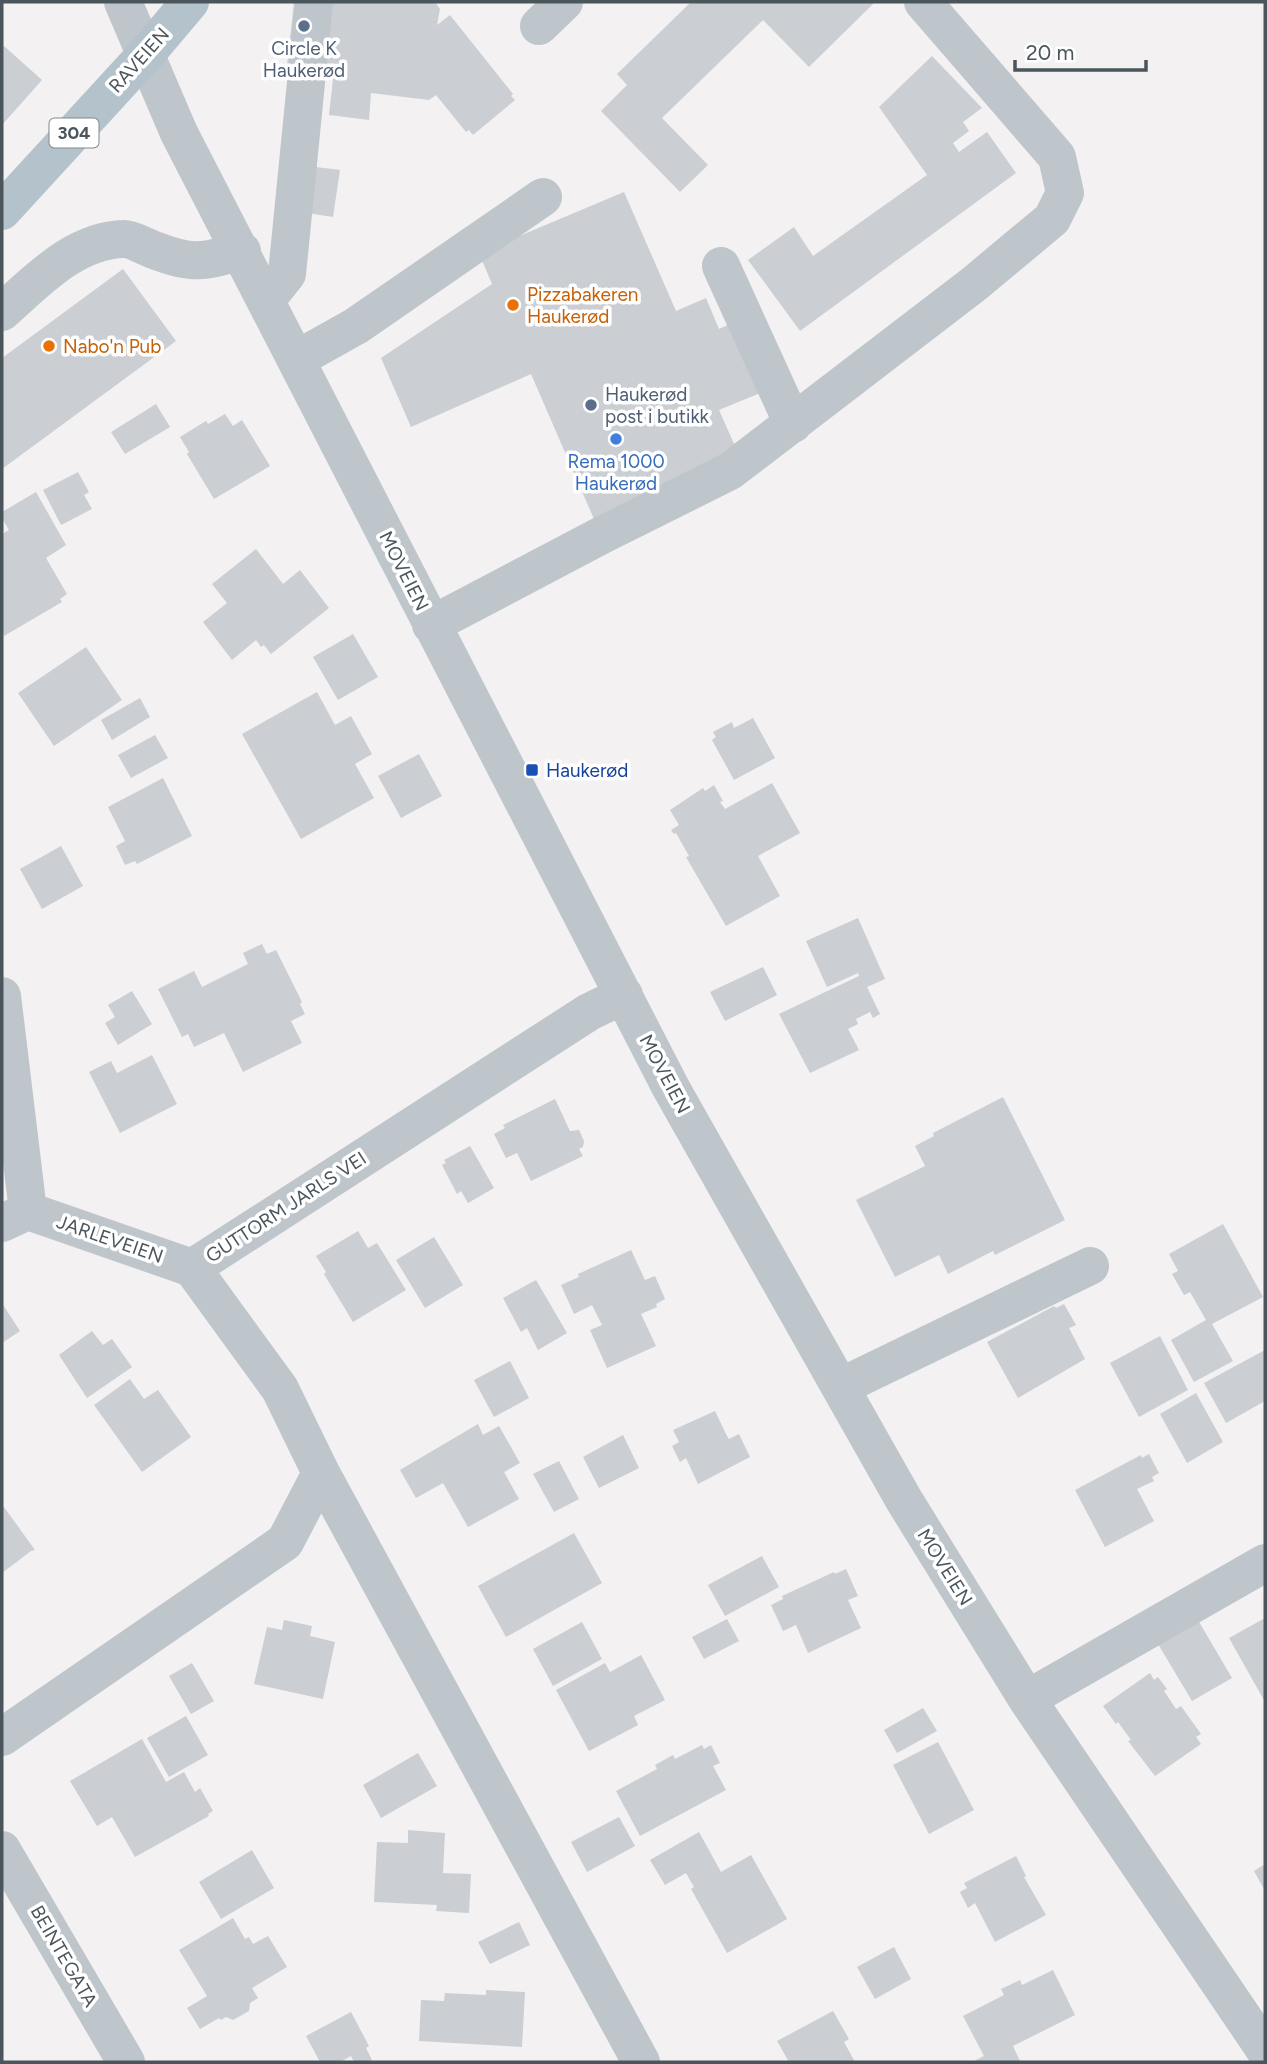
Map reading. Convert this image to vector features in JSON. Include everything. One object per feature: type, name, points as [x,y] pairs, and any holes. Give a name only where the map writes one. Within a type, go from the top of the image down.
[{"type":"main road","name":"RAVEIEN","points":[[2,211],[190,2]]},
{"type":"street","name":"MOVEIEN","points":[[123,2],[180,132],[671,1088],[904,1500],[1027,1699],[1265,2049]]},
{"type":"street","points":[[267,299],[287,274],[314,2]]},
{"type":"street","points":[[431,625],[730,471],[974,284],[1052,219],[1065,193],[1057,157],[923,2]]},
{"type":"street","points":[[297,359],[356,326],[543,197]]},
{"type":"street","points":[[2,312],[61,261],[95,245],[125,239],[192,262],[242,251]]},
{"type":"street","points":[[722,266],[793,424]]},
{"type":"street","name":"GUTTORM JARLS VEI","points":[[624,995],[589,1012],[192,1268],[280,1389],[321,1473],[641,2062]]},
{"type":"street","name":"JARLEVEIEN","points":[[2,996],[15,1217],[192,1268]]},
{"type":"street","points":[[840,1387],[1090,1266]]},
{"type":"street","points":[[2,1737],[285,1542],[321,1473]]},
{"type":"street","points":[[1027,1699],[1265,1563]]},
{"type":"street","name":"BEINTEGATA","points":[[2,1850],[126,2062]]},
{"type":"building","points":[[294,2],[435,2],[440,9],[437,25],[450,15],[515,100],[473,135],[469,130],[466,132],[436,95],[429,100],[371,93],[369,120],[329,115],[334,70],[287,65]]},
{"type":"building","points":[[691,2],[875,2],[809,67],[763,20],[662,118],[708,165],[680,192],[601,111],[627,85],[617,74]]},
{"type":"building","points":[[4,46],[42,80],[2,125],[2,49]]},
{"type":"building","points":[[932,56],[982,108],[963,122],[969,131],[953,143],[959,152],[987,132],[1016,173],[800,331],[748,260],[794,227],[813,256],[927,175],[879,107]]},
{"type":"building","points":[[300,165],[340,170],[333,217],[294,211]]},
{"type":"building","points":[[624,192],[676,311],[706,298],[719,329],[734,322],[765,391],[719,410],[739,455],[594,519],[531,374],[411,427],[381,358],[492,284],[479,253]]},
{"type":"building","points":[[123,269],[176,341],[2,469],[2,358]]},
{"type":"building","points":[[156,404],[170,427],[125,454],[111,432]]},
{"type":"building","points":[[225,414],[233,426],[242,420],[270,466],[214,499],[180,437],[206,421],[208,424]]},
{"type":"building","points":[[78,472],[89,492],[84,495],[92,509],[61,525],[43,490]]},
{"type":"building","points":[[36,492],[66,545],[46,558],[67,594],[60,599],[62,602],[4,636],[2,534],[9,530],[2,518],[2,512]]},
{"type":"building","points":[[256,549],[283,584],[300,570],[329,608],[271,654],[256,640],[232,660],[203,622],[227,603],[212,584]]},
{"type":"building","points":[[353,634],[378,677],[338,700],[313,657]]},
{"type":"building","points":[[86,647],[122,700],[54,746],[18,693]]},
{"type":"building","points":[[317,692],[335,725],[351,716],[372,754],[355,764],[374,798],[301,839],[242,734]]},
{"type":"building","points":[[140,698],[150,717],[112,740],[101,720]]},
{"type":"building","points":[[753,718],[775,758],[734,780],[712,740],[716,737],[713,732],[732,722],[734,728]]},
{"type":"building","points":[[155,735],[168,758],[131,778],[118,755]]},
{"type":"building","points":[[419,754],[442,796],[401,818],[378,776]]},
{"type":"building","points":[[163,778],[192,836],[137,864],[135,861],[125,865],[116,846],[125,841],[108,807]]},
{"type":"building","points":[[772,783],[800,833],[758,856],[780,896],[726,926],[686,857],[689,856],[676,833],[671,830],[679,825],[670,810],[703,788],[705,791],[714,785],[725,809]]},
{"type":"building","points":[[61,846],[83,886],[42,909],[20,869]]},
{"type":"building","points":[[858,918],[885,979],[867,987],[880,1014],[873,1018],[870,1012],[856,1019],[858,1024],[848,1029],[859,1050],[810,1073],[779,1014],[859,976],[858,973],[827,987],[806,941]]},
{"type":"building","points":[[262,944],[267,954],[276,950],[302,1002],[300,1004],[305,1014],[291,1021],[302,1043],[243,1072],[224,1033],[194,1047],[188,1034],[182,1037],[158,989],[194,971],[202,987],[248,964],[243,953]]},
{"type":"building","points":[[763,967],[777,995],[725,1021],[710,992]]},
{"type":"building","points":[[132,991],[152,1024],[118,1045],[105,1023],[115,1017],[108,1005]]},
{"type":"building","points":[[152,1055],[177,1104],[120,1133],[89,1072],[111,1061],[117,1073]]},
{"type":"building","points":[[1003,1097],[1065,1220],[995,1255],[993,1251],[948,1274],[939,1255],[895,1277],[856,1200],[925,1166],[915,1146],[934,1136],[933,1133]]},
{"type":"building","points":[[555,1099],[570,1131],[579,1130],[584,1141],[583,1147],[579,1149],[583,1156],[531,1181],[517,1153],[506,1158],[494,1134],[505,1128],[503,1125]]},
{"type":"building","points":[[470,1146],[494,1188],[468,1203],[461,1191],[457,1194],[442,1165],[446,1163],[444,1160]]},
{"type":"building","points":[[1223,1224],[1263,1297],[1212,1324],[1233,1361],[1194,1382],[1171,1340],[1206,1320],[1190,1292],[1184,1295],[1172,1274],[1178,1271],[1169,1254]]},
{"type":"building","points":[[358,1231],[368,1248],[377,1243],[406,1290],[353,1322],[316,1256]]},
{"type":"building","points":[[434,1237],[463,1285],[425,1308],[396,1260]]},
{"type":"building","points":[[631,1250],[645,1280],[655,1276],[665,1299],[656,1304],[657,1307],[641,1314],[656,1346],[607,1368],[590,1330],[602,1325],[592,1305],[574,1314],[561,1285],[579,1277],[578,1274]]},
{"type":"building","points":[[536,1280],[567,1333],[538,1350],[527,1328],[521,1332],[503,1298]]},
{"type":"building","points":[[2,1303],[20,1331],[2,1343]]},
{"type":"building","points":[[1064,1304],[1076,1325],[1069,1328],[1085,1359],[1018,1398],[987,1342],[1054,1306],[1056,1308]]},
{"type":"building","points":[[92,1331],[103,1345],[112,1339],[132,1367],[87,1398],[59,1355]]},
{"type":"building","points":[[1160,1336],[1188,1390],[1139,1417],[1110,1363]]},
{"type":"building","points":[[1265,1350],[1265,1401],[1226,1423],[1204,1383]]},
{"type":"building","points":[[510,1361],[529,1398],[494,1417],[474,1380]]},
{"type":"building","points":[[130,1379],[144,1399],[158,1390],[191,1437],[142,1472],[94,1405]]},
{"type":"building","points":[[1196,1393],[1223,1442],[1187,1463],[1160,1414]]},
{"type":"building","points":[[715,1411],[729,1439],[739,1434],[750,1457],[698,1484],[686,1458],[680,1462],[672,1446],[679,1442],[673,1430]]},
{"type":"building","points":[[478,1424],[483,1435],[499,1426],[520,1463],[504,1472],[519,1499],[468,1527],[443,1483],[416,1498],[400,1470]]},
{"type":"building","points":[[623,1435],[639,1468],[599,1488],[583,1457]]},
{"type":"building","points":[[1149,1454],[1159,1473],[1152,1477],[1154,1481],[1137,1489],[1154,1521],[1105,1547],[1075,1490],[1141,1455],[1142,1458]]},
{"type":"building","points":[[559,1461],[579,1499],[554,1512],[533,1474]]},
{"type":"building","points":[[4,1507],[35,1550],[2,1573],[2,1508]]},
{"type":"building","points":[[574,1533],[602,1583],[506,1637],[478,1586]]},
{"type":"building","points":[[762,1556],[779,1587],[725,1616],[708,1585]]},
{"type":"building","points":[[846,1569],[858,1596],[848,1600],[861,1628],[808,1653],[796,1625],[783,1631],[771,1605],[783,1599],[782,1596]]},
{"type":"building","points":[[1265,1618],[1265,1702],[1229,1638]]},
{"type":"building","points":[[727,1619],[739,1641],[704,1659],[692,1637]]},
{"type":"building","points":[[284,1620],[312,1626],[310,1636],[335,1642],[323,1699],[254,1684],[267,1627],[282,1630]]},
{"type":"building","points":[[1198,1620],[1232,1678],[1192,1701],[1158,1644]]},
{"type":"building","points":[[582,1622],[602,1659],[553,1686],[533,1649]]},
{"type":"building","points":[[641,1655],[665,1700],[634,1716],[638,1725],[589,1751],[556,1690],[605,1663],[610,1672]]},
{"type":"building","points":[[192,1663],[214,1701],[191,1714],[169,1676]]},
{"type":"building","points":[[1150,1673],[1154,1680],[1158,1677],[1176,1709],[1181,1706],[1201,1734],[1196,1737],[1201,1744],[1155,1776],[1128,1741],[1131,1740],[1118,1722],[1116,1724],[1103,1706]]},
{"type":"building","points":[[923,1708],[937,1731],[897,1753],[884,1730]]},
{"type":"building","points":[[186,1716],[208,1755],[169,1777],[147,1738]]},
{"type":"building","points":[[142,1739],[166,1782],[184,1772],[195,1792],[200,1788],[213,1811],[209,1816],[135,1857],[112,1817],[97,1826],[70,1781]]},
{"type":"building","points":[[938,1742],[974,1810],[929,1834],[893,1765]]},
{"type":"building","points":[[702,1745],[704,1749],[711,1745],[720,1763],[713,1766],[726,1790],[640,1836],[616,1791],[657,1769],[655,1765],[673,1755],[675,1759]]},
{"type":"building","points":[[418,1753],[437,1786],[381,1818],[363,1785]]},
{"type":"building","points":[[619,1817],[635,1846],[587,1872],[571,1842]]},
{"type":"building","points":[[408,1830],[445,1833],[443,1873],[471,1874],[469,1913],[436,1911],[437,1905],[374,1902],[377,1842],[408,1843]]},
{"type":"building","points":[[699,1832],[721,1872],[751,1855],[787,1919],[727,1953],[691,1889],[694,1887],[686,1873],[665,1885],[650,1860]]},
{"type":"building","points":[[252,1850],[274,1888],[221,1919],[199,1882]]},
{"type":"building","points":[[1016,1856],[1026,1876],[1024,1877],[1046,1915],[995,1942],[975,1903],[968,1908],[960,1892],[967,1888],[964,1883]]},
{"type":"building","points":[[1265,1864],[1265,1891],[1254,1871]]},
{"type":"building","points":[[233,1918],[245,1939],[249,1937],[253,1944],[268,1936],[287,1967],[252,1988],[258,1998],[250,2003],[249,2011],[233,2020],[219,2018],[200,2029],[187,2008],[207,1996],[179,1950]]},
{"type":"building","points":[[519,1922],[530,1945],[490,1964],[478,1942]]},
{"type":"building","points":[[894,1947],[911,1979],[875,1999],[857,1967]]},
{"type":"building","points":[[1053,1970],[1075,2015],[1013,2046],[1020,2061],[1018,2062],[972,2062],[984,2056],[963,2016],[1004,1995],[1001,1989],[1020,1980],[1022,1985]]},
{"type":"building","points":[[486,1990],[525,1992],[522,2047],[419,2041],[421,2000],[444,2001],[445,1993],[486,1995]]},
{"type":"building","points":[[833,2011],[849,2039],[844,2042],[855,2062],[789,2062],[777,2041]]},
{"type":"building","points":[[351,2012],[369,2046],[366,2048],[372,2060],[354,2062],[351,2056],[340,2062],[320,2062],[306,2036]]},
{"type":"place","name":"Circle K Haukerød","points":[[304,26]]},
{"type":"place","name":"Pizzabakeren Haukerød","points":[[513,305]]},
{"type":"place","name":"Nabo'n Pub","points":[[49,346]]},
{"type":"place","name":"Haukerød post i butikk","points":[[591,405]]},
{"type":"place","name":"Rema 1000 Haukerød","points":[[616,439]]},
{"type":"place","name":"Haukerød","points":[[532,770]]}]
